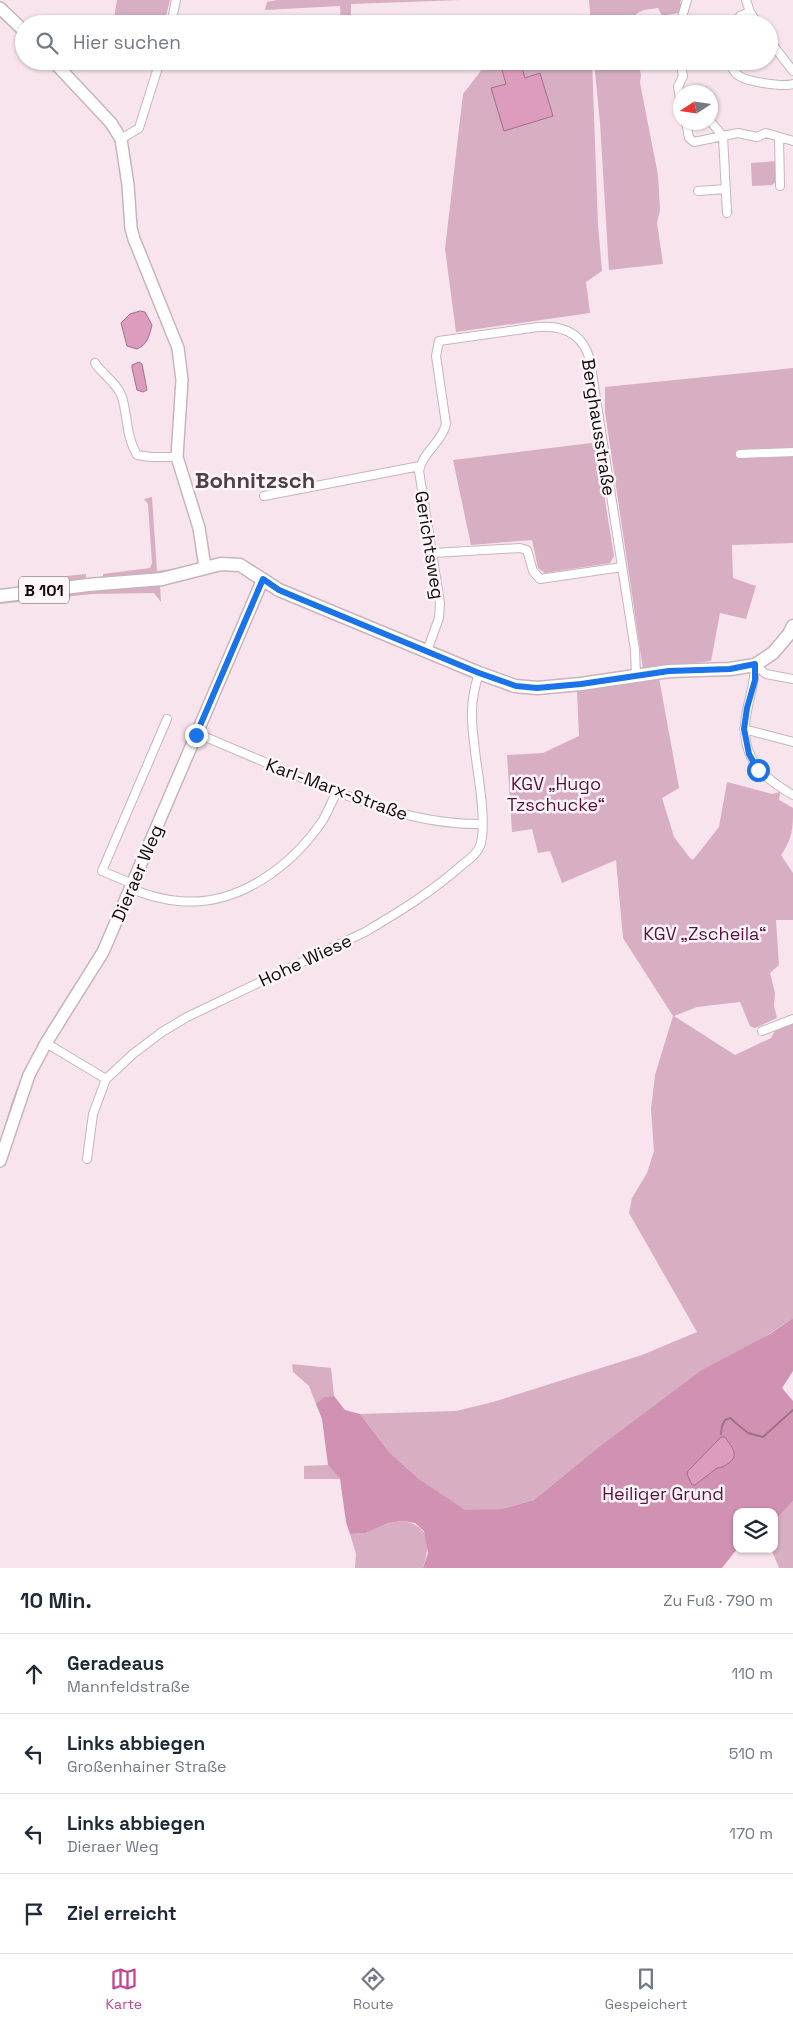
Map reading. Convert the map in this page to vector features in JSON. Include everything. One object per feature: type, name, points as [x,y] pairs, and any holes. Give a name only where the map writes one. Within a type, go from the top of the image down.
[{"type":"main road","points":[[0,8],[15,22]]},
{"type":"main road","points":[[61,70],[111,123],[121,140],[128,184],[131,228],[178,348],[182,380],[177,457],[199,528],[205,567]]},
{"type":"main road","name":"B 101","points":[[0,596],[88,585],[162,579],[221,564],[240,565],[286,592],[479,673],[516,686],[537,688],[581,684],[686,669],[730,669],[755,664],[773,653],[789,634],[793,626]]},
{"type":"main road","name":"Dieraer Weg","points":[[0,1161],[29,1075],[46,1043],[103,952],[263,579]]},
{"type":"street","points":[[172,15],[176,0]]},
{"type":"street","points":[[683,15],[687,0]]},
{"type":"street","points":[[746,0],[752,15]]},
{"type":"street","points":[[742,15],[750,12]]},
{"type":"street","points":[[778,52],[793,71]]},
{"type":"street","points":[[121,140],[139,128],[157,70]]},
{"type":"street","points":[[679,85],[683,76],[682,70]]},
{"type":"street","points":[[733,70],[742,78],[783,86],[793,84]]},
{"type":"street","points":[[687,130],[689,138],[694,142],[738,133],[757,137],[766,133],[793,141]]},
{"type":"street","points":[[718,130],[723,136],[727,213]]},
{"type":"street","points":[[779,137],[780,186]]},
{"type":"street","points":[[698,190],[726,189]]},
{"type":"street","name":"Berghausstraße","points":[[420,466],[443,434],[446,424],[436,356],[439,341],[554,326],[568,330],[577,336],[584,345],[590,360],[635,650],[636,676]]},
{"type":"street","points":[[95,363],[119,390],[128,432],[137,455],[177,457]]},
{"type":"street","points":[[740,454],[793,452]]},
{"type":"street","points":[[264,496],[420,466]]},
{"type":"street","name":"Gerichtsweg","points":[[420,466],[420,479],[433,553],[440,610],[437,626],[427,651]]},
{"type":"street","points":[[433,553],[520,548],[528,550],[533,571],[540,579],[622,567]]},
{"type":"street","points":[[755,664],[766,674],[793,679]]},
{"type":"street","points":[[755,664],[755,680],[747,708],[744,729],[749,754],[758,770],[793,795]]},
{"type":"street","name":"Hohe Wiese","points":[[87,1159],[93,1114],[106,1079],[148,1043],[187,1017],[365,932],[421,898],[450,876],[480,848],[482,824],[471,713],[473,695],[479,673]]},
{"type":"street","points":[[167,719],[102,871],[155,898],[179,902],[210,900],[251,886],[262,880],[305,843],[323,819],[337,792]]},
{"type":"street","points":[[744,729],[793,742]]},
{"type":"street","name":"Karl-Marx-Straße","points":[[196,733],[337,792],[384,809],[417,818],[451,824],[482,824]]},
{"type":"street","points":[[762,1031],[793,1019]]},
{"type":"street","points":[[46,1043],[106,1079]]},
{"type":"green space","points":[[117,0],[170,0],[166,15],[114,15]]},
{"type":"green space","points":[[277,0],[461,0],[351,4],[351,15],[340,15],[340,6],[265,10],[267,2]]},
{"type":"green space","points":[[589,0],[681,0],[680,3],[683,4],[678,13],[667,15],[662,15],[658,8],[641,11],[636,15],[590,15]]},
{"type":"green space","points":[[481,70],[592,70],[598,225],[602,271],[586,282],[590,313],[456,332],[445,249],[463,94]]},
{"type":"green space","points":[[595,70],[640,70],[640,83],[658,175],[660,210],[657,223],[663,264],[609,270]]},
{"type":"green space","points":[[777,161],[778,180],[772,185],[752,186],[751,163]]},
{"type":"green space","points":[[793,368],[793,543],[732,545],[733,578],[756,586],[746,619],[720,613],[711,661],[643,669],[605,412],[605,387]]},
{"type":"green space","points":[[591,443],[596,445],[614,556],[610,563],[545,573],[538,568],[532,540],[471,545],[453,460]]},
{"type":"green space","points":[[152,497],[157,571],[179,568],[180,572],[103,579],[103,574],[150,568],[152,563],[148,504],[144,499]]},
{"type":"green space","points":[[86,574],[86,580],[24,588],[20,584],[28,583],[28,580]]},
{"type":"green space","points":[[160,585],[161,602],[154,593],[92,594],[0,604],[0,600]]},
{"type":"green space","points":[[659,678],[679,788],[662,798],[674,837],[690,858],[693,860],[719,827],[727,782],[772,794],[780,792],[779,800],[793,808],[791,833],[781,855],[793,873],[793,920],[776,920],[779,965],[770,973],[775,993],[774,1006],[777,1018],[755,1028],[750,1026],[740,1002],[697,1007],[674,1016],[735,1055],[771,1038],[780,1022],[793,1019],[793,1318],[590,1454],[534,1500],[502,1509],[465,1511],[419,1479],[389,1452],[360,1414],[456,1411],[493,1402],[642,1355],[697,1332],[629,1213],[632,1198],[647,1173],[654,1151],[651,1109],[655,1075],[673,1016],[623,938],[616,860],[562,883],[550,851],[538,853],[532,829],[512,832],[507,755],[543,753],[579,736],[577,691]]},
{"type":"green space","points":[[97,949],[101,953],[64,1010],[0,1152],[1,1139],[14,1095],[34,1051]]},
{"type":"green space","name":"Heiliger Grund","points":[[793,1318],[793,1371],[782,1388],[793,1401],[793,1501],[778,1518],[778,1508],[733,1508],[734,1553],[722,1568],[423,1568],[428,1553],[424,1531],[415,1523],[403,1521],[388,1523],[366,1533],[350,1534],[346,1522],[340,1479],[328,1465],[322,1419],[316,1404],[324,1397],[334,1396],[345,1410],[360,1414],[389,1452],[419,1479],[465,1510],[502,1509],[534,1500],[590,1454],[702,1370],[770,1334]]},
{"type":"green space","points":[[292,1364],[331,1368],[334,1396],[324,1397],[316,1404],[309,1386],[293,1372]]},
{"type":"green space","points":[[328,1465],[340,1479],[304,1479],[304,1466]]},
{"type":"green space","points":[[793,1501],[793,1568],[779,1568],[773,1553],[778,1553],[778,1518]]},
{"type":"green space","points":[[403,1521],[419,1527],[426,1538],[427,1552],[423,1568],[355,1568],[356,1554],[350,1534],[366,1533],[388,1523]]},
{"type":"shaded area","points":[[502,70],[523,70],[525,78],[540,73],[553,116],[504,131],[491,88],[506,84]]},
{"type":"shaded area","points":[[140,311],[145,312],[152,325],[146,342],[137,349],[127,346],[121,323],[130,314]]},
{"type":"shaded area","points":[[139,362],[142,364],[147,390],[143,392],[137,390],[132,368],[132,365]]},
{"type":"shaded area","points":[[721,1437],[725,1437],[732,1447],[734,1457],[723,1467],[717,1468],[695,1485],[692,1485],[687,1474],[688,1471]]},
{"type":"waterway","points":[[721,1434],[725,1420],[730,1418],[748,1433],[763,1437],[793,1410]]},
{"type":"district","name":"Bohnitzsch","points":[[255,480]]},
{"type":"route","points":[[196,735],[263,579],[279,590],[479,673],[516,686],[537,688],[581,684],[686,669],[730,669],[755,664],[755,680],[747,708],[744,729],[749,754],[758,770]]},
{"type":"park label","name":"KGV „Hugo Tzschucke“","points":[[556,793]]},
{"type":"park label","name":"KGV „Zscheila“","points":[[705,933]]}]
